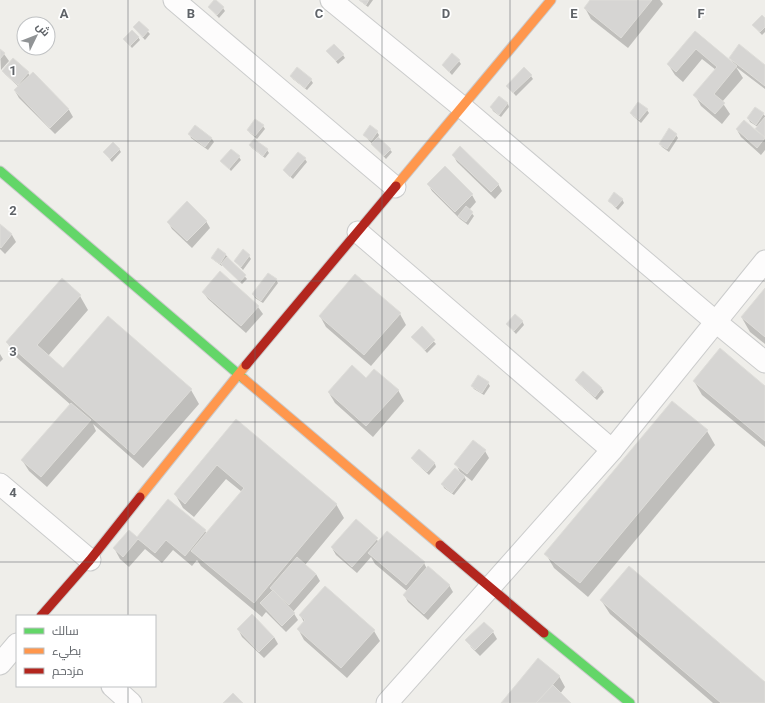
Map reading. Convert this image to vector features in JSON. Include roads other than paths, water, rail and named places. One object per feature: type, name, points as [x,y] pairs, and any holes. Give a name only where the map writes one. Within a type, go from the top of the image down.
[{"type":"street","points":[[174,0],[395,187]]},
{"type":"street","points":[[331,0],[462,107],[765,362]]},
{"type":"street","points":[[42,615],[90,560],[239,373],[551,0]]},
{"type":"street","points":[[0,171],[490,588],[630,703]]},
{"type":"street","points":[[358,232],[612,450]]},
{"type":"street","points":[[387,703],[612,450],[765,261]]},
{"type":"street","points":[[0,484],[90,560]]},
{"type":"street","points":[[0,664],[16,645]]},
{"type":"street","points":[[113,687],[131,703]]}]
